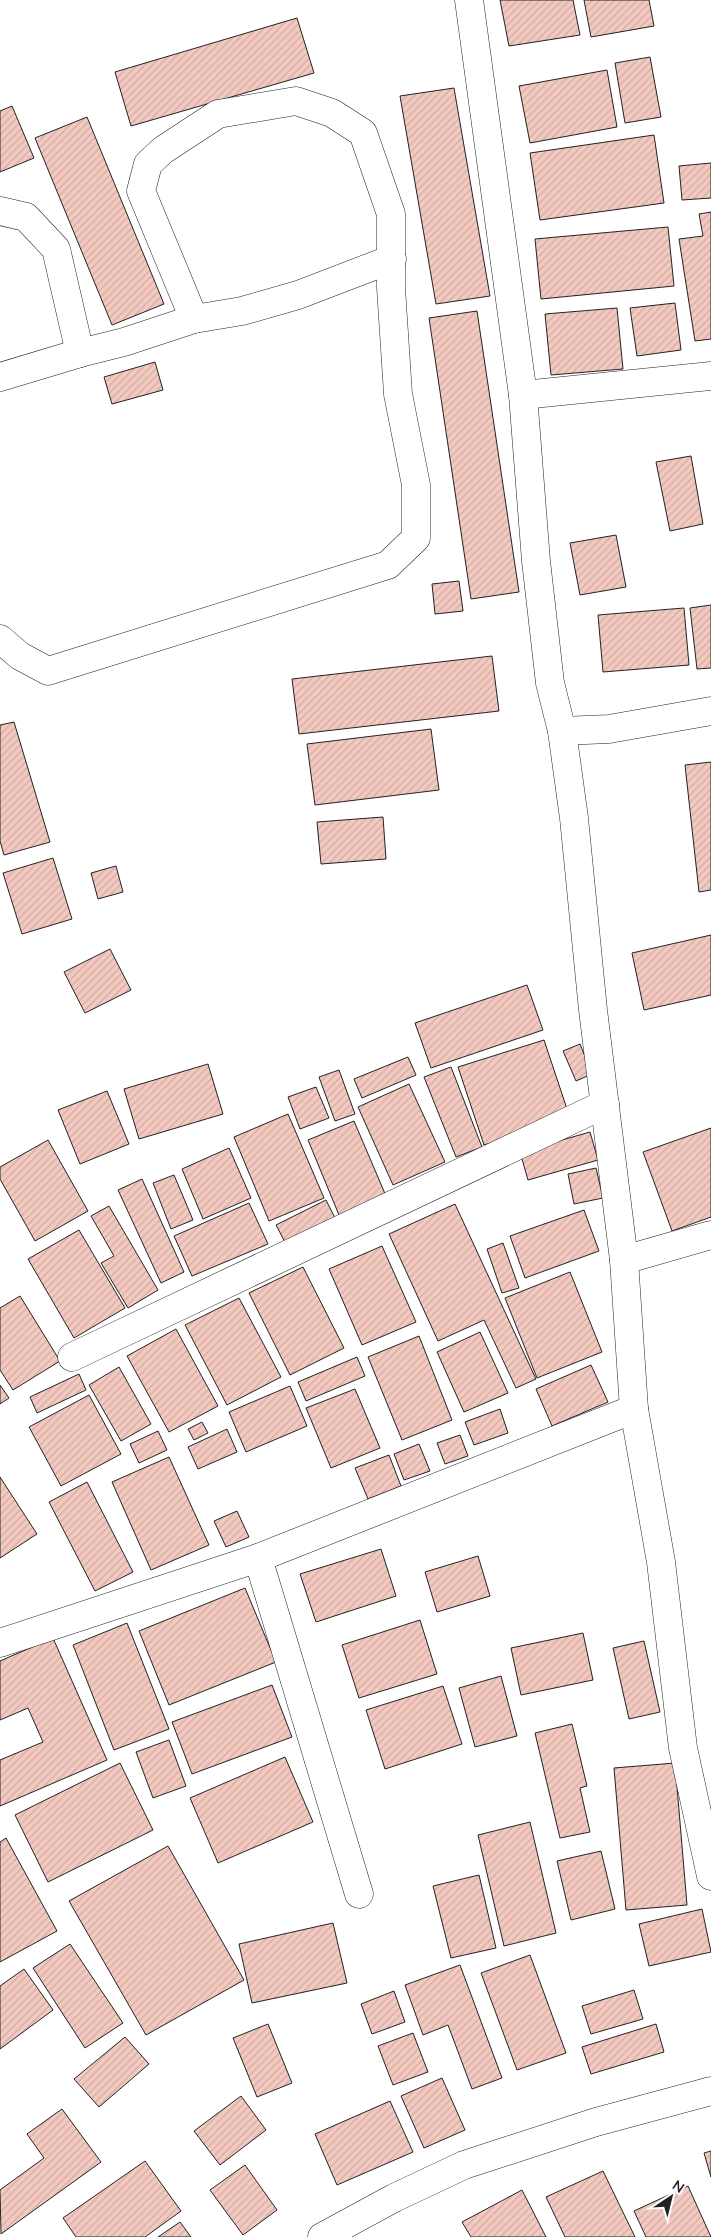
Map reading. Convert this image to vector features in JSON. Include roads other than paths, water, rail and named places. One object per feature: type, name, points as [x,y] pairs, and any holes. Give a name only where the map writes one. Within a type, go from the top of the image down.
[{"type":"street","points":[[469,0],[524,395],[536,561],[550,683],[562,731],[574,818],[593,1010],[624,1260],[634,1409],[660,1562],[683,1748],[711,1876]]},
{"type":"street","points":[[0,639],[20,656],[48,671],[388,565],[416,538],[416,485],[398,394],[391,288],[391,214],[363,133],[332,113],[296,100],[218,114],[163,150],[148,164],[141,191],[194,319]]},
{"type":"street","points":[[0,211],[26,217],[56,249],[80,352]]},
{"type":"street","points":[[0,378],[80,352],[124,342],[194,319],[242,311],[298,295],[392,259]]},
{"type":"street","points":[[524,395],[711,376]]},
{"type":"street","points":[[562,731],[609,729],[711,710]]},
{"type":"street","points":[[72,1357],[605,1104]]},
{"type":"street","points":[[624,1260],[711,1234]]},
{"type":"street","points":[[0,1643],[258,1558],[634,1409]]},
{"type":"street","points":[[258,1558],[359,1894]]},
{"type":"street","points":[[322,2237],[394,2198],[464,2164],[596,2122],[711,2091]]}]
